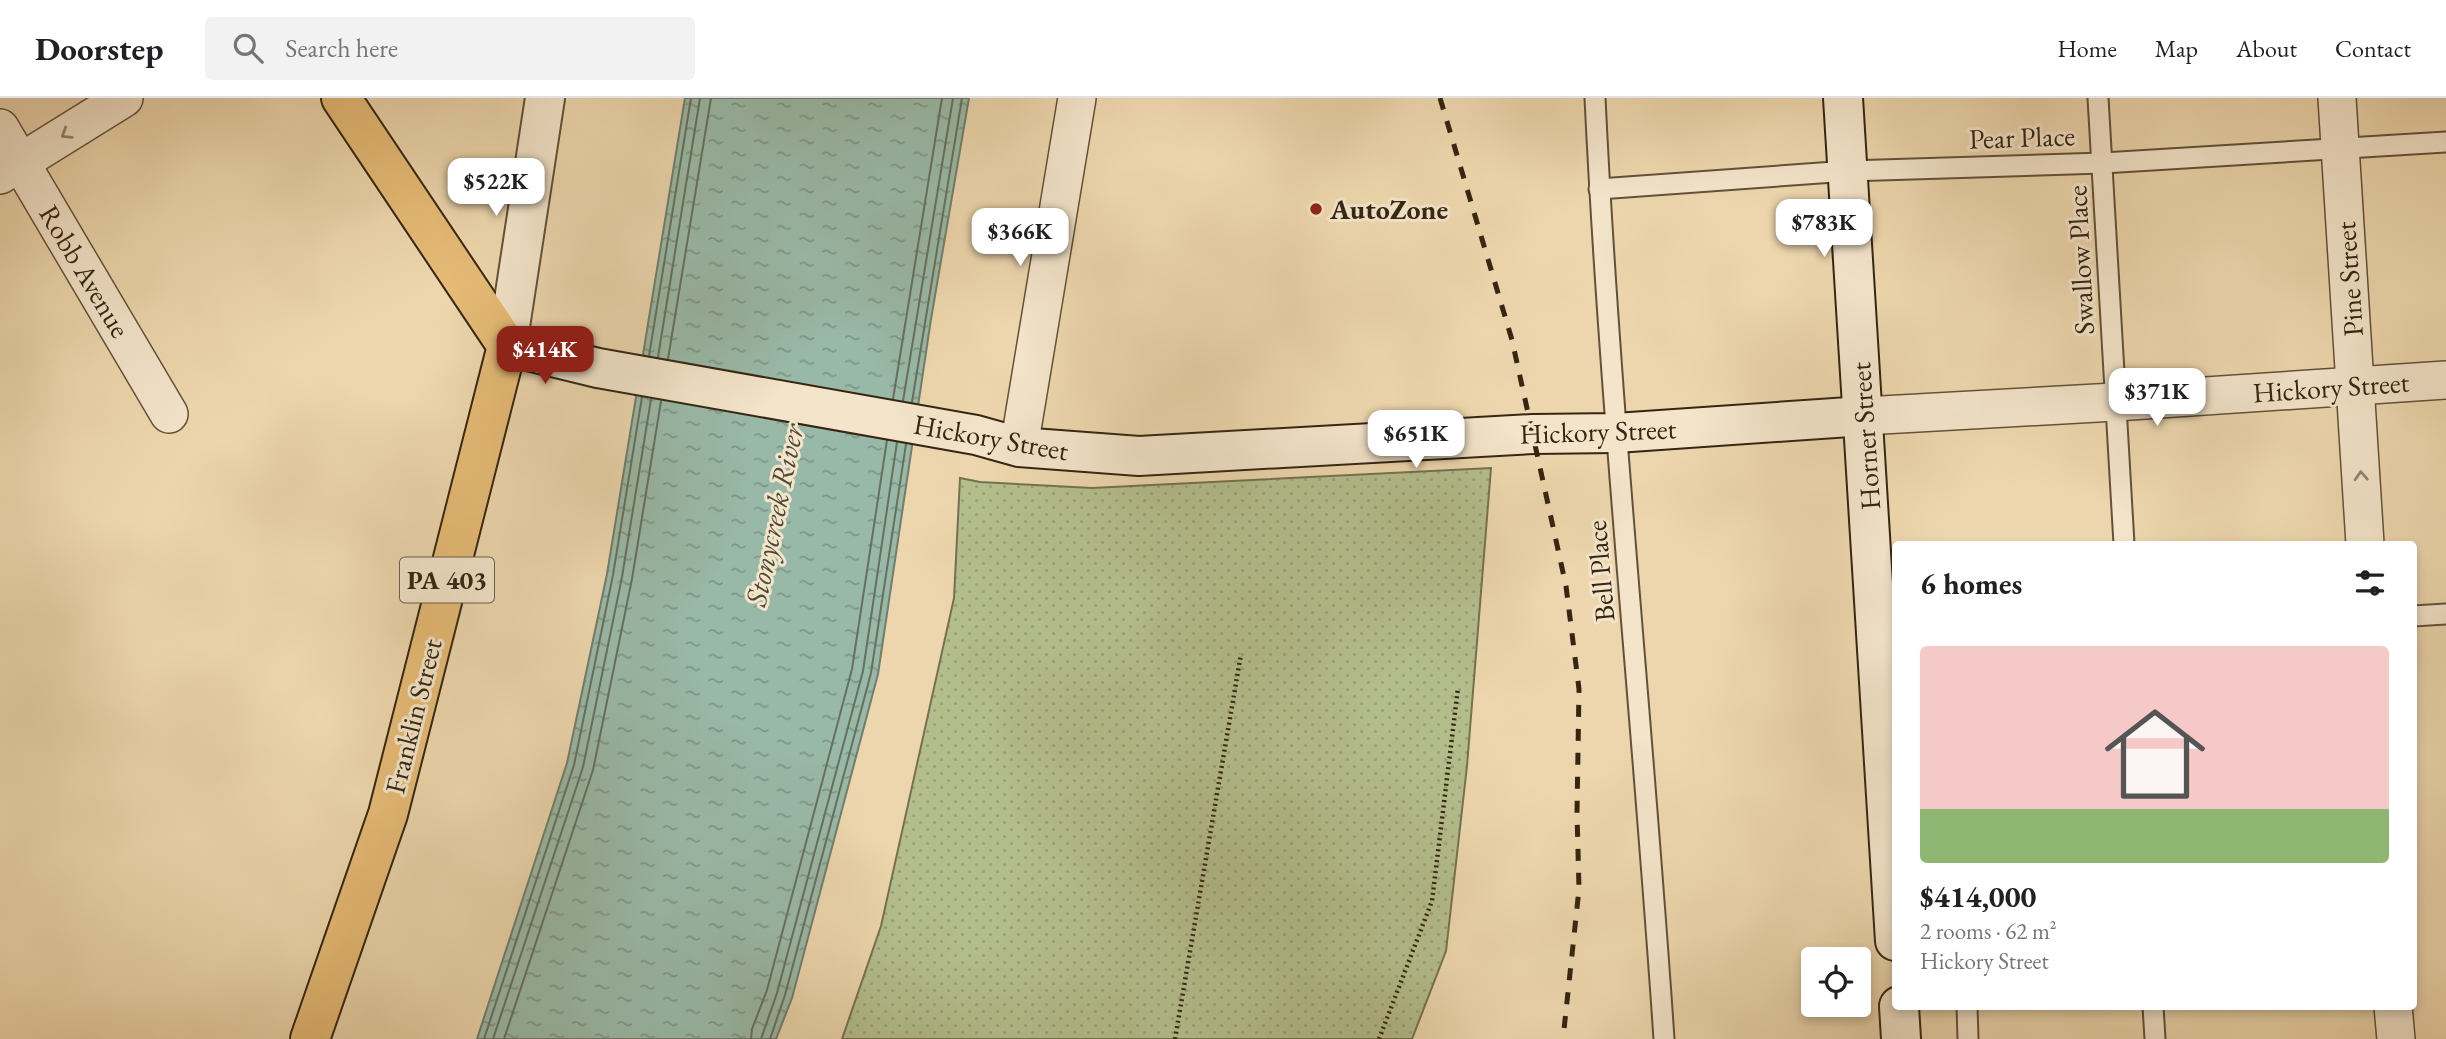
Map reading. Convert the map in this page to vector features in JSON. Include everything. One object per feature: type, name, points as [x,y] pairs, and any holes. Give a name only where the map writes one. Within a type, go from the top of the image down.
[{"type":"main road","points":[[341,98],[507,346]]},
{"type":"main road","name":"Franklin Street","points":[[310,1039],[388,814],[507,346],[545,98]]},
{"type":"main road","name":"Horner Street","points":[[1843,98],[1892,849]]},
{"type":"main road","name":"Hickory Street","points":[[507,346],[598,368],[976,435],[1019,447],[1139,456],[1533,434],[1616,433],[1864,416]]},
{"type":"main road","points":[[1899,1010],[1901,1039]]},
{"type":"street","points":[[10,168],[124,98]]},
{"type":"street","points":[[1019,447],[1077,98]]},
{"type":"street","name":"Pine Street","points":[[2337,98],[2365,541]]},
{"type":"street","name":"Robb Avenue","points":[[0,128],[10,168],[169,414]]},
{"type":"street","name":"Hickory Street","points":[[1864,416],[2446,380]]},
{"type":"street","points":[[2393,1010],[2396,1039]]},
{"type":"lane","name":"Bell Place","points":[[1595,98],[1616,433],[1649,813],[1664,1039]]},
{"type":"lane","name":"Swallow Place","points":[[2098,98],[2124,541]]},
{"type":"lane","name":"Pear Place","points":[[1599,189],[1848,172],[2103,163],[2446,142]]},
{"type":"lane","points":[[2417,616],[2446,614]]},
{"type":"lane","points":[[1967,1010],[1968,1039]]},
{"type":"lane","points":[[2153,1010],[2155,1039]]},
{"type":"path","points":[[1175,1039],[1241,654]]},
{"type":"path","points":[[1379,1039],[1432,901],[1458,688]]},
{"type":"green space","points":[[1491,468],[1467,766],[1446,951],[1412,1039],[842,1039],[881,926],[954,598],[960,478],[980,482],[1092,488]]},
{"type":"water","name":"Stonycreek River","points":[[685,98],[969,98],[931,319],[878,674],[792,998],[776,1039],[477,1039],[567,763],[607,574]]},
{"type":"railway","points":[[1440,98],[1512,340],[1566,586],[1579,689],[1579,889],[1563,1039]]},
{"type":"place","name":"AutoZone","points":[[1316,209]]}]
